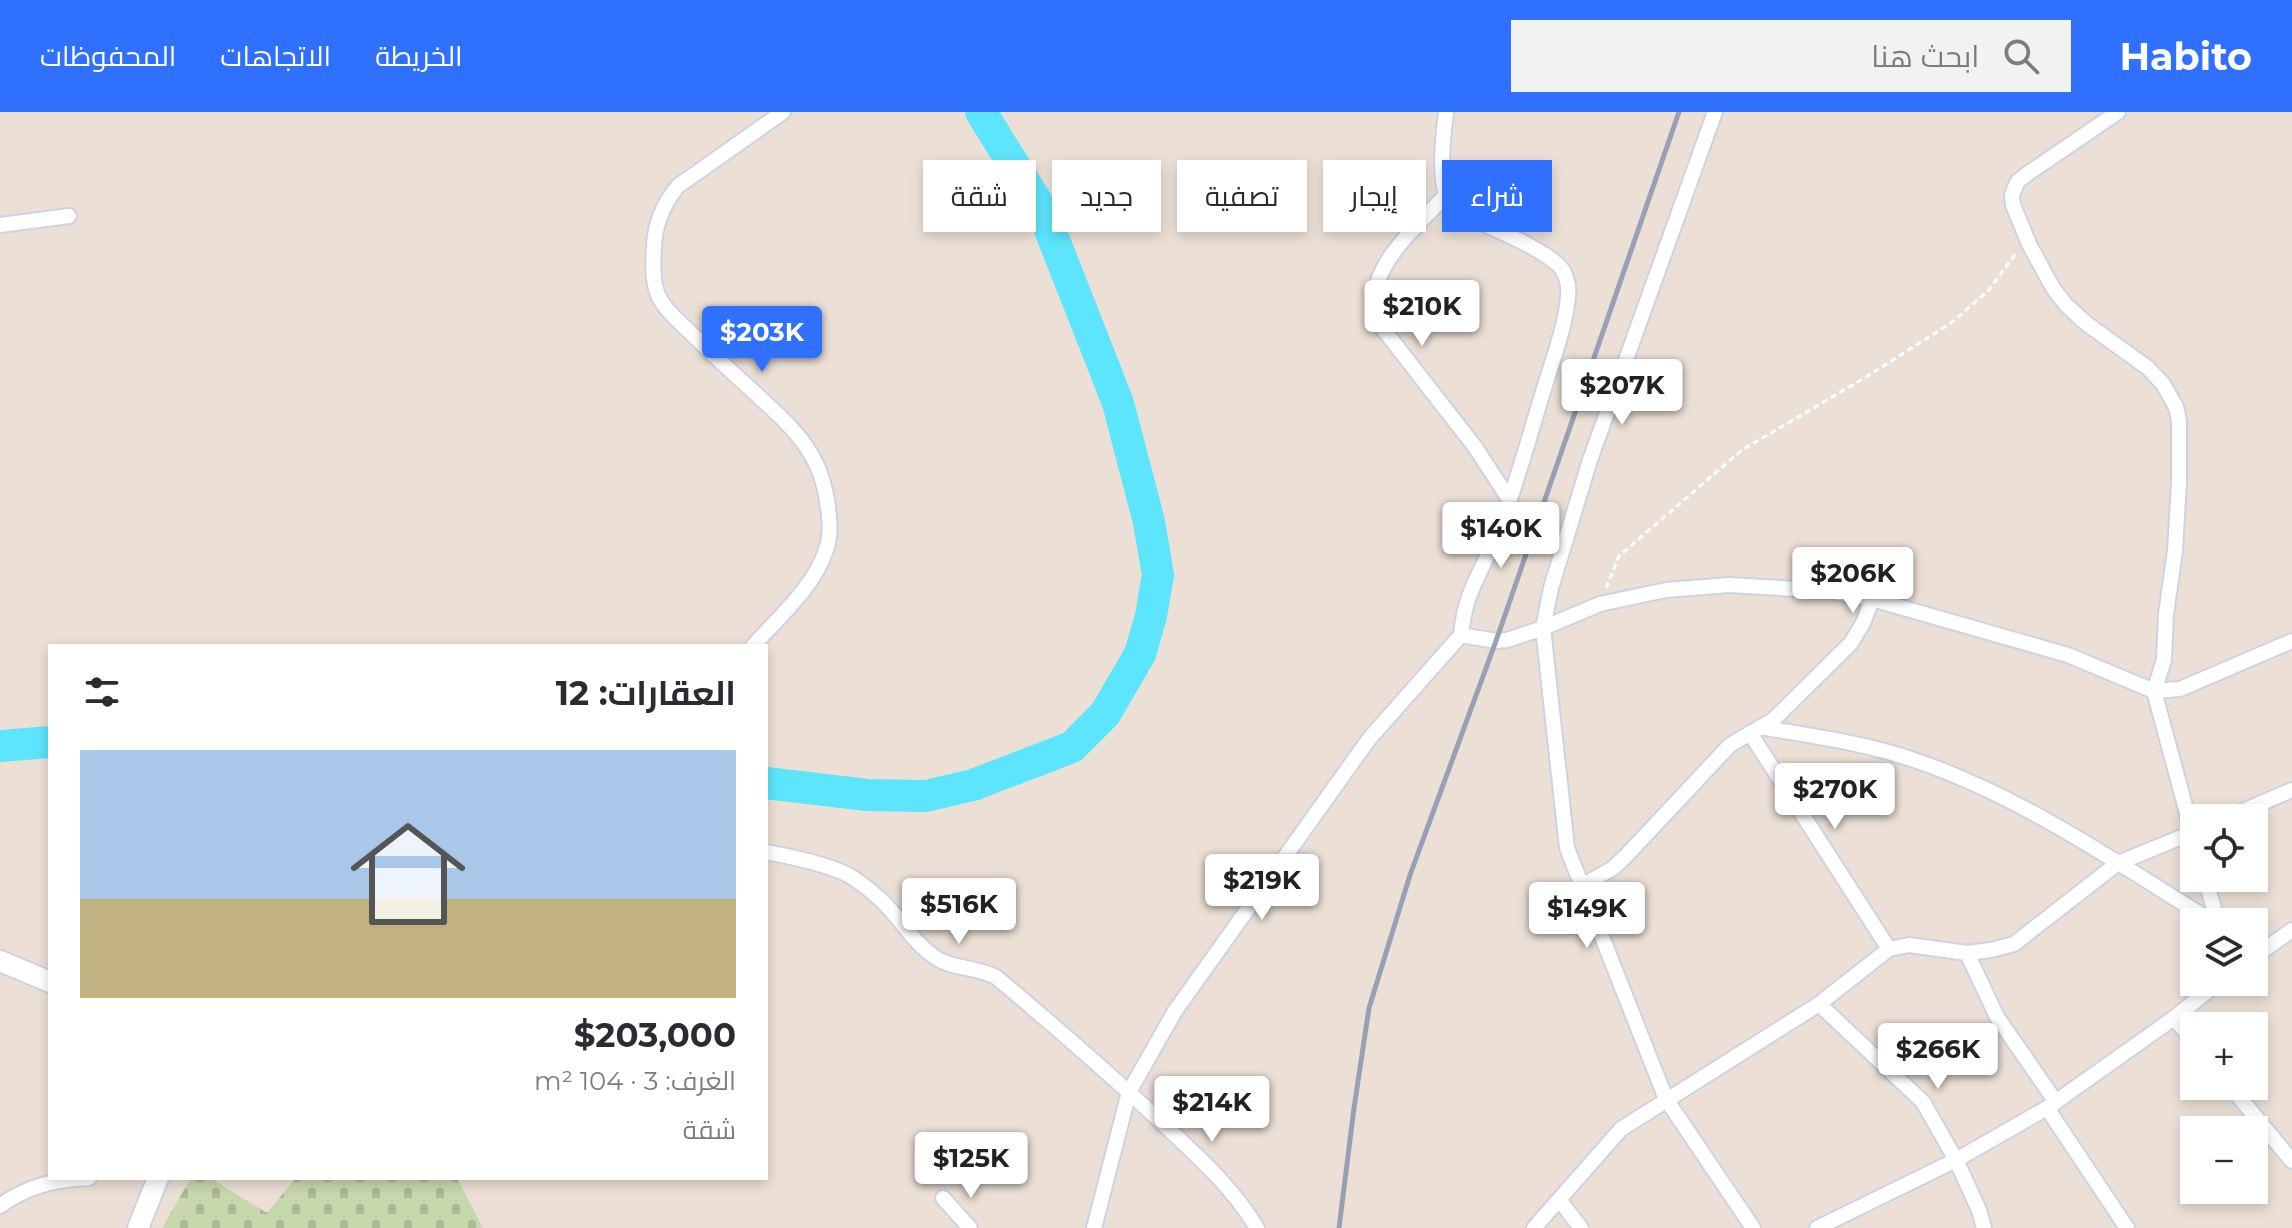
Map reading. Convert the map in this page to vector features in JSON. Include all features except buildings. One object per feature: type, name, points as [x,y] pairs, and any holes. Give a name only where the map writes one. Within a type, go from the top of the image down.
[{"type":"street","points":[[755,644],[802,591],[826,553],[830,535],[825,488],[811,452],[790,424],[669,311],[658,295],[654,241],[661,212],[678,186],[783,112]]},
{"type":"street","points":[[1443,160],[1446,112]]},
{"type":"street","points":[[1715,112],[1590,460],[1551,588],[1543,628],[1567,848],[1666,1099],[1753,1228]]},
{"type":"street","points":[[2118,112],[2018,181],[2012,196],[2027,239],[2045,276],[2066,305],[2148,368],[2163,384],[2176,407],[2179,421],[2179,482],[2175,551],[2166,614],[2164,660],[2154,691],[2185,804]]},
{"type":"street","points":[[1442,199],[1382,270],[1374,287],[1374,310],[1384,330],[1475,447],[1509,499]]},
{"type":"street","points":[[0,225],[69,216]]},
{"type":"street","points":[[1094,1228],[1129,1092],[1175,1011],[1369,739],[1461,635],[1472,584],[1495,538],[1509,499],[1560,336],[1568,297],[1562,269],[1552,260],[1501,232]]},
{"type":"street","points":[[1461,635],[1507,640],[1600,604],[1666,590],[1729,585],[1829,591],[1872,599],[2068,655],[2154,691],[2180,689],[2292,641]]},
{"type":"street","points":[[1582,886],[1613,868],[1730,745],[1773,720],[1851,643],[1872,599]]},
{"type":"street","points":[[1755,730],[1849,743],[1912,759],[1955,775],[2038,816],[2192,908]]},
{"type":"street","points":[[1755,730],[1889,949]]},
{"type":"street","points":[[2260,804],[2292,790]]},
{"type":"street","points":[[1534,1228],[1621,1129],[1819,1004],[1889,949],[1909,945],[1967,953],[2014,944],[2118,863],[2180,840]]},
{"type":"street","points":[[768,852],[849,875],[881,900],[911,936],[937,958],[996,977],[1129,1092],[1212,1169],[1257,1228]]},
{"type":"street","points":[[2268,947],[2292,930]]},
{"type":"street","points":[[1967,953],[1997,1017],[2127,1228]]},
{"type":"street","points":[[0,961],[48,981]]},
{"type":"street","points":[[1817,1228],[1956,1160],[2051,1105],[2202,996]]},
{"type":"street","points":[[1819,1004],[1923,1102],[1956,1160],[1984,1228]]},
{"type":"street","points":[[2174,1018],[2180,1025]]},
{"type":"street","points":[[2242,1100],[2292,1161]]},
{"type":"street","points":[[0,1206],[29,1189],[70,1180]]},
{"type":"street","points":[[138,1228],[157,1180]]},
{"type":"street","points":[[943,1198],[970,1228]]},
{"type":"street","points":[[1560,1201],[1581,1228]]},
{"type":"path","points":[[1600,604],[1619,556],[1727,462],[1759,438],[1861,380],[1951,323],[1988,291],[2027,239]]},
{"type":"green space","points":[[190,1180],[213,1180],[267,1213],[294,1180],[458,1180],[483,1228],[162,1228]]},
{"type":"waterway","points":[[768,783],[867,795],[926,796],[973,785],[1072,747],[1105,714],[1140,654],[1158,575],[1149,522],[1118,403],[1043,212],[981,112]]},
{"type":"waterway","points":[[0,746],[48,742]]},
{"type":"railway","points":[[1339,1228],[1369,1008],[1410,875],[1496,641],[1679,112]]}]
